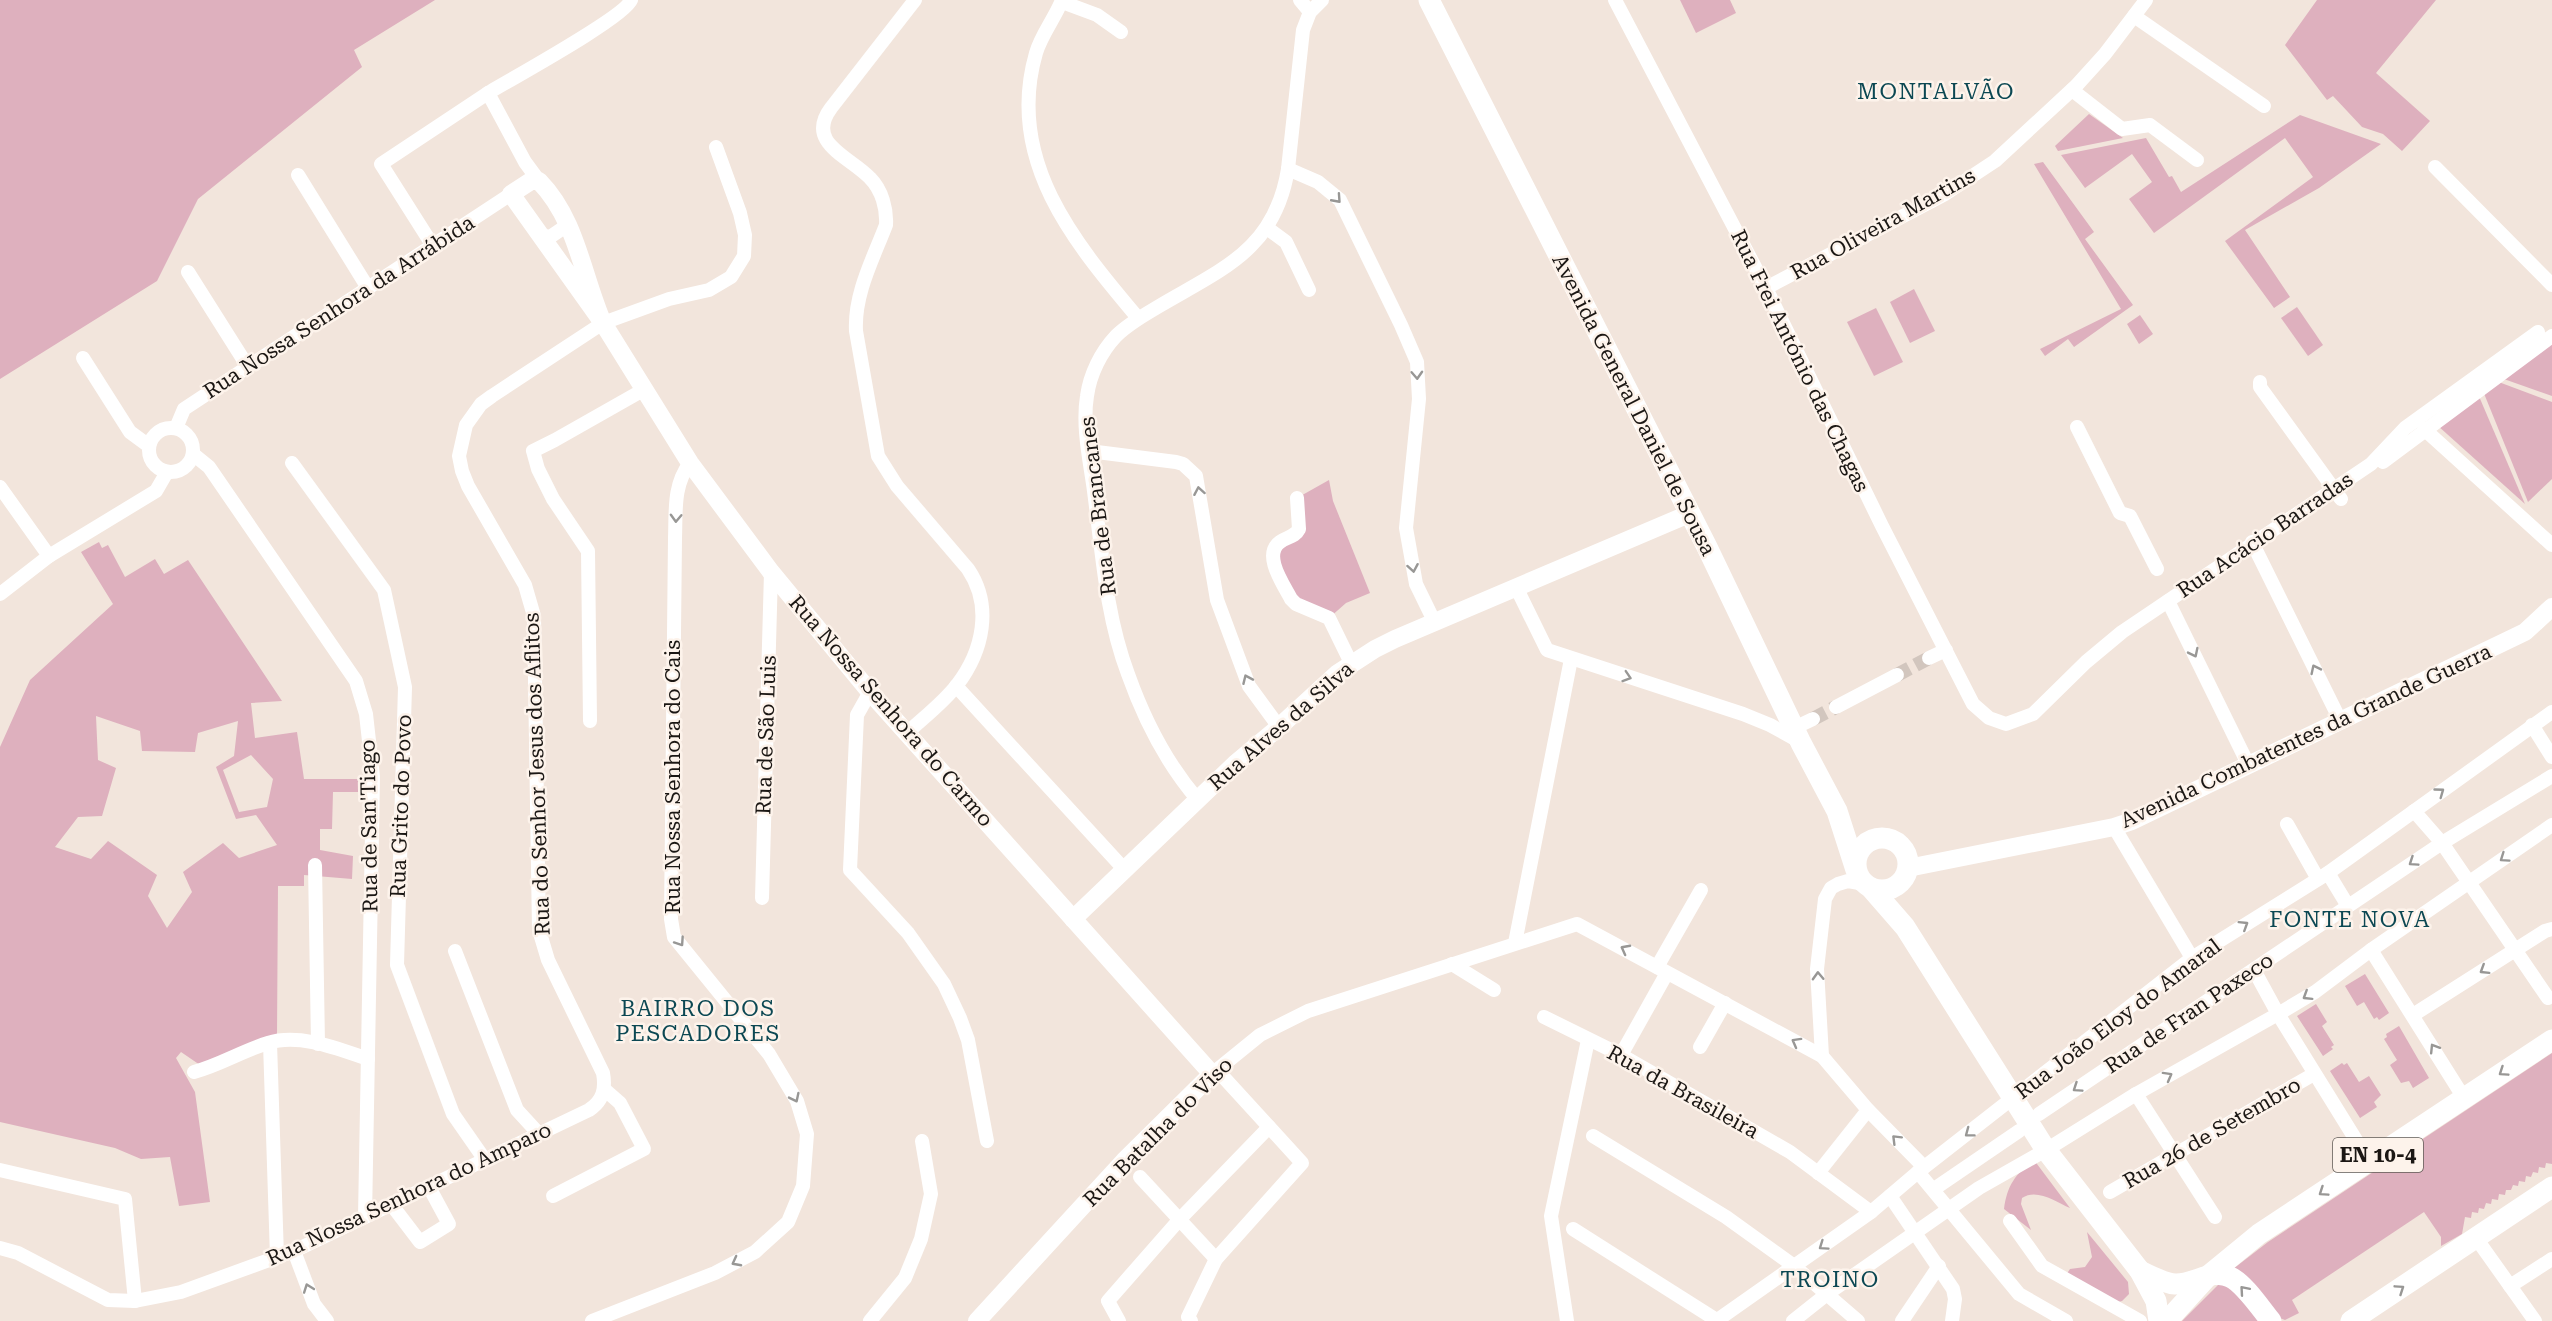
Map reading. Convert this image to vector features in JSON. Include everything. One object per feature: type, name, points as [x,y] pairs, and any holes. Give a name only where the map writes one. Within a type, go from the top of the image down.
[{"type":"main road","name":"Avenida General Daniel de Sousa","points":[[1430,0],[1689,514],[1803,730],[1864,881]]},
{"type":"main road","name":"Avenida General Daniel de Sousa","points":[[1837,811],[1848,824],[1887,839]]},
{"type":"main road","points":[[1905,927],[1899,904],[1906,872],[1903,849],[1887,839],[1878,838],[1862,847],[1856,862],[1864,881],[1905,927],[2046,1150],[2140,1271],[2157,1301],[2159,1321]]},
{"type":"main road","points":[[1864,881],[1888,890],[1901,882],[1906,872]]},
{"type":"main road","name":"EN 10-4","points":[[2167,1321],[2209,1275],[2259,1234],[2552,1040]]},
{"type":"main road","points":[[2352,1321],[2552,1187]]},
{"type":"main road","points":[[2140,1271],[2175,1284],[2192,1282],[2209,1275],[2231,1277],[2271,1321]]},
{"type":"street","points":[[433,246],[381,164],[488,93],[604,22],[628,6],[631,0]]},
{"type":"street","points":[[907,733],[956,686],[976,653],[983,622],[980,591],[960,556],[897,486],[878,456],[855,316],[857,302],[886,225],[887,216],[878,189],[871,178],[829,144],[823,137],[821,127],[824,117],[915,0]]},
{"type":"street","points":[[1300,0],[1311,12]]},
{"type":"street","name":"Rua de Brancanes","points":[[1198,800],[1178,774],[1150,725],[1138,701],[1118,647],[1102,557],[1089,451],[1087,396],[1093,374],[1102,355],[1117,335],[1138,318],[1230,264],[1249,249],[1267,228],[1276,213],[1288,169],[1303,30],[1311,12],[1322,0]]},
{"type":"street","name":"Rua Frei António das Chagas","points":[[1615,0],[1766,288],[1973,704],[1989,718]]},
{"type":"street","name":"Rua Oliveira Martins","points":[[1766,288],[1916,210],[1968,180],[1995,161],[2072,90],[2105,54],[2145,0]]},
{"type":"street","points":[[1121,32],[1097,15],[1062,1],[1036,50],[1028,83],[1028,111],[1043,183],[1061,218],[1078,245],[1138,318]]},
{"type":"street","points":[[2134,16],[2264,106]]},
{"type":"street","points":[[2072,90],[2122,129],[2150,125],[2197,160]]},
{"type":"street","points":[[488,93],[525,162],[525,187],[541,235],[603,323]]},
{"type":"street","name":"Rua do Senhor Jesus dos Aflitos","points":[[553,1196],[644,1149],[620,1103],[604,1089],[600,1067],[548,960],[539,930],[534,616],[525,585],[468,486],[459,456],[466,425],[481,404],[603,323],[669,299],[709,290],[731,277],[744,256],[745,235],[740,213],[716,147]]},
{"type":"street","points":[[2435,167],[2552,285]]},
{"type":"street","points":[[1288,169],[1318,182],[1340,200],[1401,325],[1416,362],[1419,399],[1406,528],[1416,584],[1435,623]]},
{"type":"street","points":[[298,176],[368,288]]},
{"type":"street","points":[[525,187],[553,196],[569,224],[603,323]]},
{"type":"street","name":"Rua Nossa Senhora da Arrábida","points":[[176,428],[184,410],[525,187]]},
{"type":"street","points":[[541,235],[550,237],[569,224]]},
{"type":"street","points":[[1267,228],[1286,242],[1309,290]]},
{"type":"street","points":[[188,272],[248,367]]},
{"type":"street","name":"Rua Nossa Senhora do Carmo","points":[[603,323],[690,463],[771,572],[870,692],[1073,919],[1215,1072]]},
{"type":"street","points":[[2371,464],[2374,469],[2545,334]]},
{"type":"street","name":"Rua Acácio Barradas","points":[[1989,718],[2006,724],[2033,714],[2122,632],[2252,542],[2337,494],[2371,464],[2405,428],[2545,334]]},
{"type":"street","points":[[83,358],[130,432],[149,446]]},
{"type":"street","points":[[2260,382],[2260,387],[2337,494]]},
{"type":"street","points":[[590,721],[588,551],[553,499],[532,451],[555,441],[645,389]]},
{"type":"street","points":[[2077,427],[2120,513],[2130,516],[2157,569]]},
{"type":"street","points":[[176,428],[190,437],[193,454],[187,466],[181,470],[167,472],[153,462],[149,446],[159,431],[176,428]]},
{"type":"street","points":[[2424,429],[2552,546]]},
{"type":"street","points":[[1089,451],[1176,462],[1183,464],[1196,476],[1217,600],[1249,686],[1280,728]]},
{"type":"street","name":"Rua de San'Tiago","points":[[193,454],[209,467],[356,681],[366,714],[373,777],[364,1217]]},
{"type":"street","name":"Rua Grito do Povo","points":[[292,463],[384,590],[405,687],[397,965],[453,1114],[485,1160]]},
{"type":"street","name":"Rua Nossa Senhora do Cais","points":[[592,1321],[715,1273],[755,1252],[788,1222],[803,1186],[807,1134],[797,1101],[769,1054],[675,937],[671,919],[675,526],[680,476],[690,463]]},
{"type":"street","points":[[0,594],[49,556],[156,491],[167,472]]},
{"type":"street","points":[[0,486],[49,556]]},
{"type":"street","points":[[1297,498],[1299,529],[1294,536],[1277,545],[1273,550],[1274,563],[1291,599],[1296,604],[1329,618],[1351,663]]},
{"type":"street","name":"Rua Alves da Silva","points":[[1073,919],[1235,764],[1280,728],[1351,663],[1375,649],[1689,514]]},
{"type":"street","points":[[2252,542],[2341,722]]},
{"type":"street","name":"Rua de São Luis","points":[[762,898],[771,572]]},
{"type":"street","points":[[1517,589],[1547,650],[1743,714],[1770,725],[1803,730]]},
{"type":"street","points":[[2168,601],[2249,766]]},
{"type":"street","name":"Avenida Combatentes da Grande Guerra","points":[[2525,632],[2552,607]]},
{"type":"street","name":"Avenida Combatentes da Grande Guerra","points":[[1906,872],[2114,827],[2158,810],[2525,632],[2552,625]]},
{"type":"street","points":[[1929,658],[1946,650]]},
{"type":"street","points":[[1515,943],[1571,659]]},
{"type":"street","points":[[1836,707],[1897,675]]},
{"type":"street","points":[[956,686],[1124,869]]},
{"type":"street","points":[[870,692],[857,715],[849,865],[854,876],[882,903],[928,960],[944,984],[968,1040],[987,1141]]},
{"type":"street","name":"Rua João Eloy do Amaral","points":[[1717,1321],[1870,1212],[1921,1169],[2192,958],[2323,876],[2552,712]]},
{"type":"street","points":[[2532,725],[2552,757]]},
{"type":"street","name":"Rua de Fran Paxeco","points":[[2039,1114],[2442,843],[2552,776]]},
{"type":"street","points":[[2414,811],[2442,843],[2470,882],[2548,998]]},
{"type":"street","points":[[2287,824],[2323,876],[2348,906]]},
{"type":"street","points":[[1793,1321],[1827,1294],[1979,1188],[2046,1150],[2136,1094],[2278,1014],[2335,978],[2371,950],[2552,825]]},
{"type":"street","points":[[2114,827],[2192,958]]},
{"type":"street","points":[[315,866],[318,1044]]},
{"type":"street","points":[[1822,1056],[1817,969],[1825,899],[1832,888],[1838,884],[1848,881],[1864,881]]},
{"type":"street","points":[[1621,1055],[1701,890]]},
{"type":"street","name":"Rua Batalha do Viso","points":[[977,1321],[1124,1161],[1215,1072],[1260,1035],[1308,1011],[1577,924],[1662,970]]},
{"type":"street","points":[[2413,1015],[2545,931],[2552,929]]},
{"type":"street","points":[[2371,950],[2464,1098]]},
{"type":"street","points":[[455,951],[517,1110],[538,1134]]},
{"type":"street","points":[[1452,964],[1494,990]]},
{"type":"street","points":[[1662,970],[1822,1056],[1921,1169],[1934,1189],[2019,1294],[2066,1321]]},
{"type":"street","points":[[2254,970],[2314,1074],[2369,1161]]},
{"type":"street","points":[[1700,1047],[1725,1003]]},
{"type":"street","name":"Rua da Brasileira","points":[[1544,1017],[1621,1055],[1790,1152],[1870,1212]]},
{"type":"street","points":[[1567,1321],[1551,1216],[1588,1040]]},
{"type":"street","points":[[194,1072],[218,1066],[270,1043],[290,1041],[318,1044],[368,1059]]},
{"type":"street","points":[[270,1043],[277,1257]]},
{"type":"street","points":[[1190,1319],[1216,1259],[1302,1163],[1215,1072]]},
{"type":"street","name":"Rua 26 de Setembro","points":[[2109,1192],[2314,1074]]},
{"type":"street","name":"Rua Nossa Senhora do Amparo","points":[[0,1248],[18,1253],[108,1300],[135,1301],[181,1293],[294,1251],[485,1160],[595,1106],[604,1089]]},
{"type":"street","points":[[2136,1094],[2215,1217]]},
{"type":"street","points":[[1818,1173],[1868,1110]]},
{"type":"street","points":[[1119,1321],[1108,1301],[1179,1220],[1269,1126]]},
{"type":"street","points":[[1934,1189],[2019,1131]]},
{"type":"street","points":[[1593,1136],[1726,1216],[1794,1266],[1858,1321]]},
{"type":"street","points":[[870,1321],[905,1278],[921,1239],[931,1194],[922,1141]]},
{"type":"street","points":[[0,1170],[124,1199],[135,1301]]},
{"type":"street","points":[[1140,1177],[1216,1259]]},
{"type":"street","points":[[391,1204],[420,1242],[449,1224],[429,1186]]},
{"type":"street","points":[[1890,1196],[1916,1231],[1953,1289],[1955,1299],[1952,1321]]},
{"type":"street","points":[[2010,1221],[2042,1266],[2123,1317],[2140,1321]]},
{"type":"street","points":[[1573,1229],[1717,1321]]},
{"type":"street","points":[[2476,1238],[2535,1321]]},
{"type":"street","points":[[294,1251],[314,1304],[327,1321]]},
{"type":"street","points":[[2510,1286],[2552,1259]]},
{"type":"street","points":[[1902,1321],[1939,1266]]},
{"type":"shaded area","points":[[0,0],[435,0],[354,50],[362,67],[198,199],[157,281],[0,379]]},
{"type":"shaded area","points":[[1680,0],[1730,0],[1736,13],[1696,33]]},
{"type":"shaded area","points":[[2317,0],[2436,0],[2376,73],[2430,121],[2402,151],[2383,134],[2362,127],[2333,96],[2327,100],[2285,45]]},
{"type":"shaded area","points":[[2089,114],[2123,138],[2058,151],[2055,146]]},
{"type":"shaded area","points":[[2300,115],[2381,144],[2319,188],[2245,230],[2290,297],[2274,308],[2225,241],[2313,177],[2285,138],[2154,233],[2129,199],[2152,182],[2132,154],[2085,188],[2061,155],[2146,138],[2169,177],[2172,176],[2181,192]]},
{"type":"shaded area","points":[[2043,162],[2094,232],[2085,239],[2133,305],[2074,347],[2068,339],[2045,356],[2040,349],[2121,309],[2034,164]]},
{"type":"shaded area","points":[[1914,289],[1935,331],[1910,343],[1890,302]]},
{"type":"shaded area","points":[[2297,307],[2323,345],[2308,356],[2281,318]]},
{"type":"shaded area","points":[[1876,308],[1903,362],[1874,376],[1847,322]]},
{"type":"shaded area","points":[[2140,315],[2153,334],[2139,344],[2127,324]]},
{"type":"shaded area","points":[[2552,340],[2552,396],[2501,378]]},
{"type":"shaded area","points":[[2496,381],[2552,402],[2552,479],[2528,502],[2483,391]]},
{"type":"shaded area","points":[[2478,394],[2525,504],[2437,425]]},
{"type":"shaded area","points":[[1329,480],[1333,501],[1370,593],[1346,603],[1329,618],[1296,604],[1273,550],[1294,535],[1297,498]]},
{"type":"shaded area","points":[[99,542],[102,548],[108,545],[125,577],[155,559],[164,574],[188,560],[282,701],[251,703],[255,738],[297,732],[304,779],[363,779],[362,792],[333,792],[332,829],[320,829],[320,850],[353,856],[352,879],[304,875],[304,886],[278,886],[277,1036],[200,1065],[181,1052],[176,1058],[195,1092],[210,1202],[179,1206],[170,1157],[141,1159],[115,1148],[0,1122],[0,747],[30,680],[113,604],[81,552]],"holes":[[[96,716],[140,731],[142,751],[195,752],[198,733],[238,721],[234,756],[216,767],[236,819],[256,815],[277,845],[239,858],[223,843],[183,872],[192,892],[167,928],[148,896],[157,875],[108,841],[91,859],[55,847],[78,817],[102,816],[116,768],[98,760]],[[251,755],[273,779],[267,807],[239,812],[223,770]]]},
{"type":"shaded area","points":[[2365,974],[2389,1013],[2379,1020],[2377,1017],[2374,1019],[2364,1002],[2357,1006],[2345,986]]},
{"type":"shaded area","points":[[2316,1004],[2327,1022],[2322,1026],[2334,1045],[2331,1047],[2333,1049],[2323,1056],[2297,1016]]},
{"type":"shaded area","points":[[2399,1026],[2429,1078],[2413,1088],[2409,1081],[2401,1083],[2390,1065],[2397,1060],[2384,1039],[2387,1037],[2386,1034]]},
{"type":"shaded area","points":[[2552,1053],[2552,1164],[2546,1163],[2545,1168],[2539,1167],[2538,1173],[2533,1172],[2531,1177],[2526,1176],[2525,1182],[2519,1181],[2518,1186],[2513,1185],[2511,1190],[2506,1190],[2505,1195],[2499,1194],[2498,1200],[2492,1199],[2491,1204],[2486,1203],[2484,1209],[2479,1208],[2478,1213],[2472,1212],[2471,1218],[2465,1217],[2462,1234],[2441,1246],[2441,1237],[2424,1212],[2292,1300],[2299,1313],[2285,1320],[2280,1318],[2233,1269],[2268,1242]]},
{"type":"shaded area","points":[[2342,1063],[2344,1065],[2347,1063],[2359,1082],[2369,1076],[2381,1095],[2374,1102],[2377,1107],[2360,1118],[2330,1071]]},
{"type":"shaded area","points":[[2034,1160],[2070,1208],[2040,1195],[2028,1195],[2022,1198],[2021,1204],[2031,1230],[2004,1209],[2013,1181]]},
{"type":"shaded area","points":[[2087,1232],[2128,1282],[2129,1294],[2122,1301],[2115,1303],[2066,1275],[2070,1269],[2085,1267],[2092,1257]]},
{"type":"shaded area","points":[[2218,1285],[2227,1285],[2261,1321],[2182,1321]]},
{"type":"tunnel","points":[[1897,675],[1929,658]]},
{"type":"tunnel","points":[[1813,719],[1836,707]]},
{"type":"district","name":"MONTALVÃO","points":[[1936,91]]},
{"type":"district","name":"FONTE NOVA","points":[[2350,919]]},
{"type":"district","name":"BAIRRO DOS PESCADORES","points":[[698,1020]]},
{"type":"district","name":"TROINO","points":[[1830,1279]]}]
